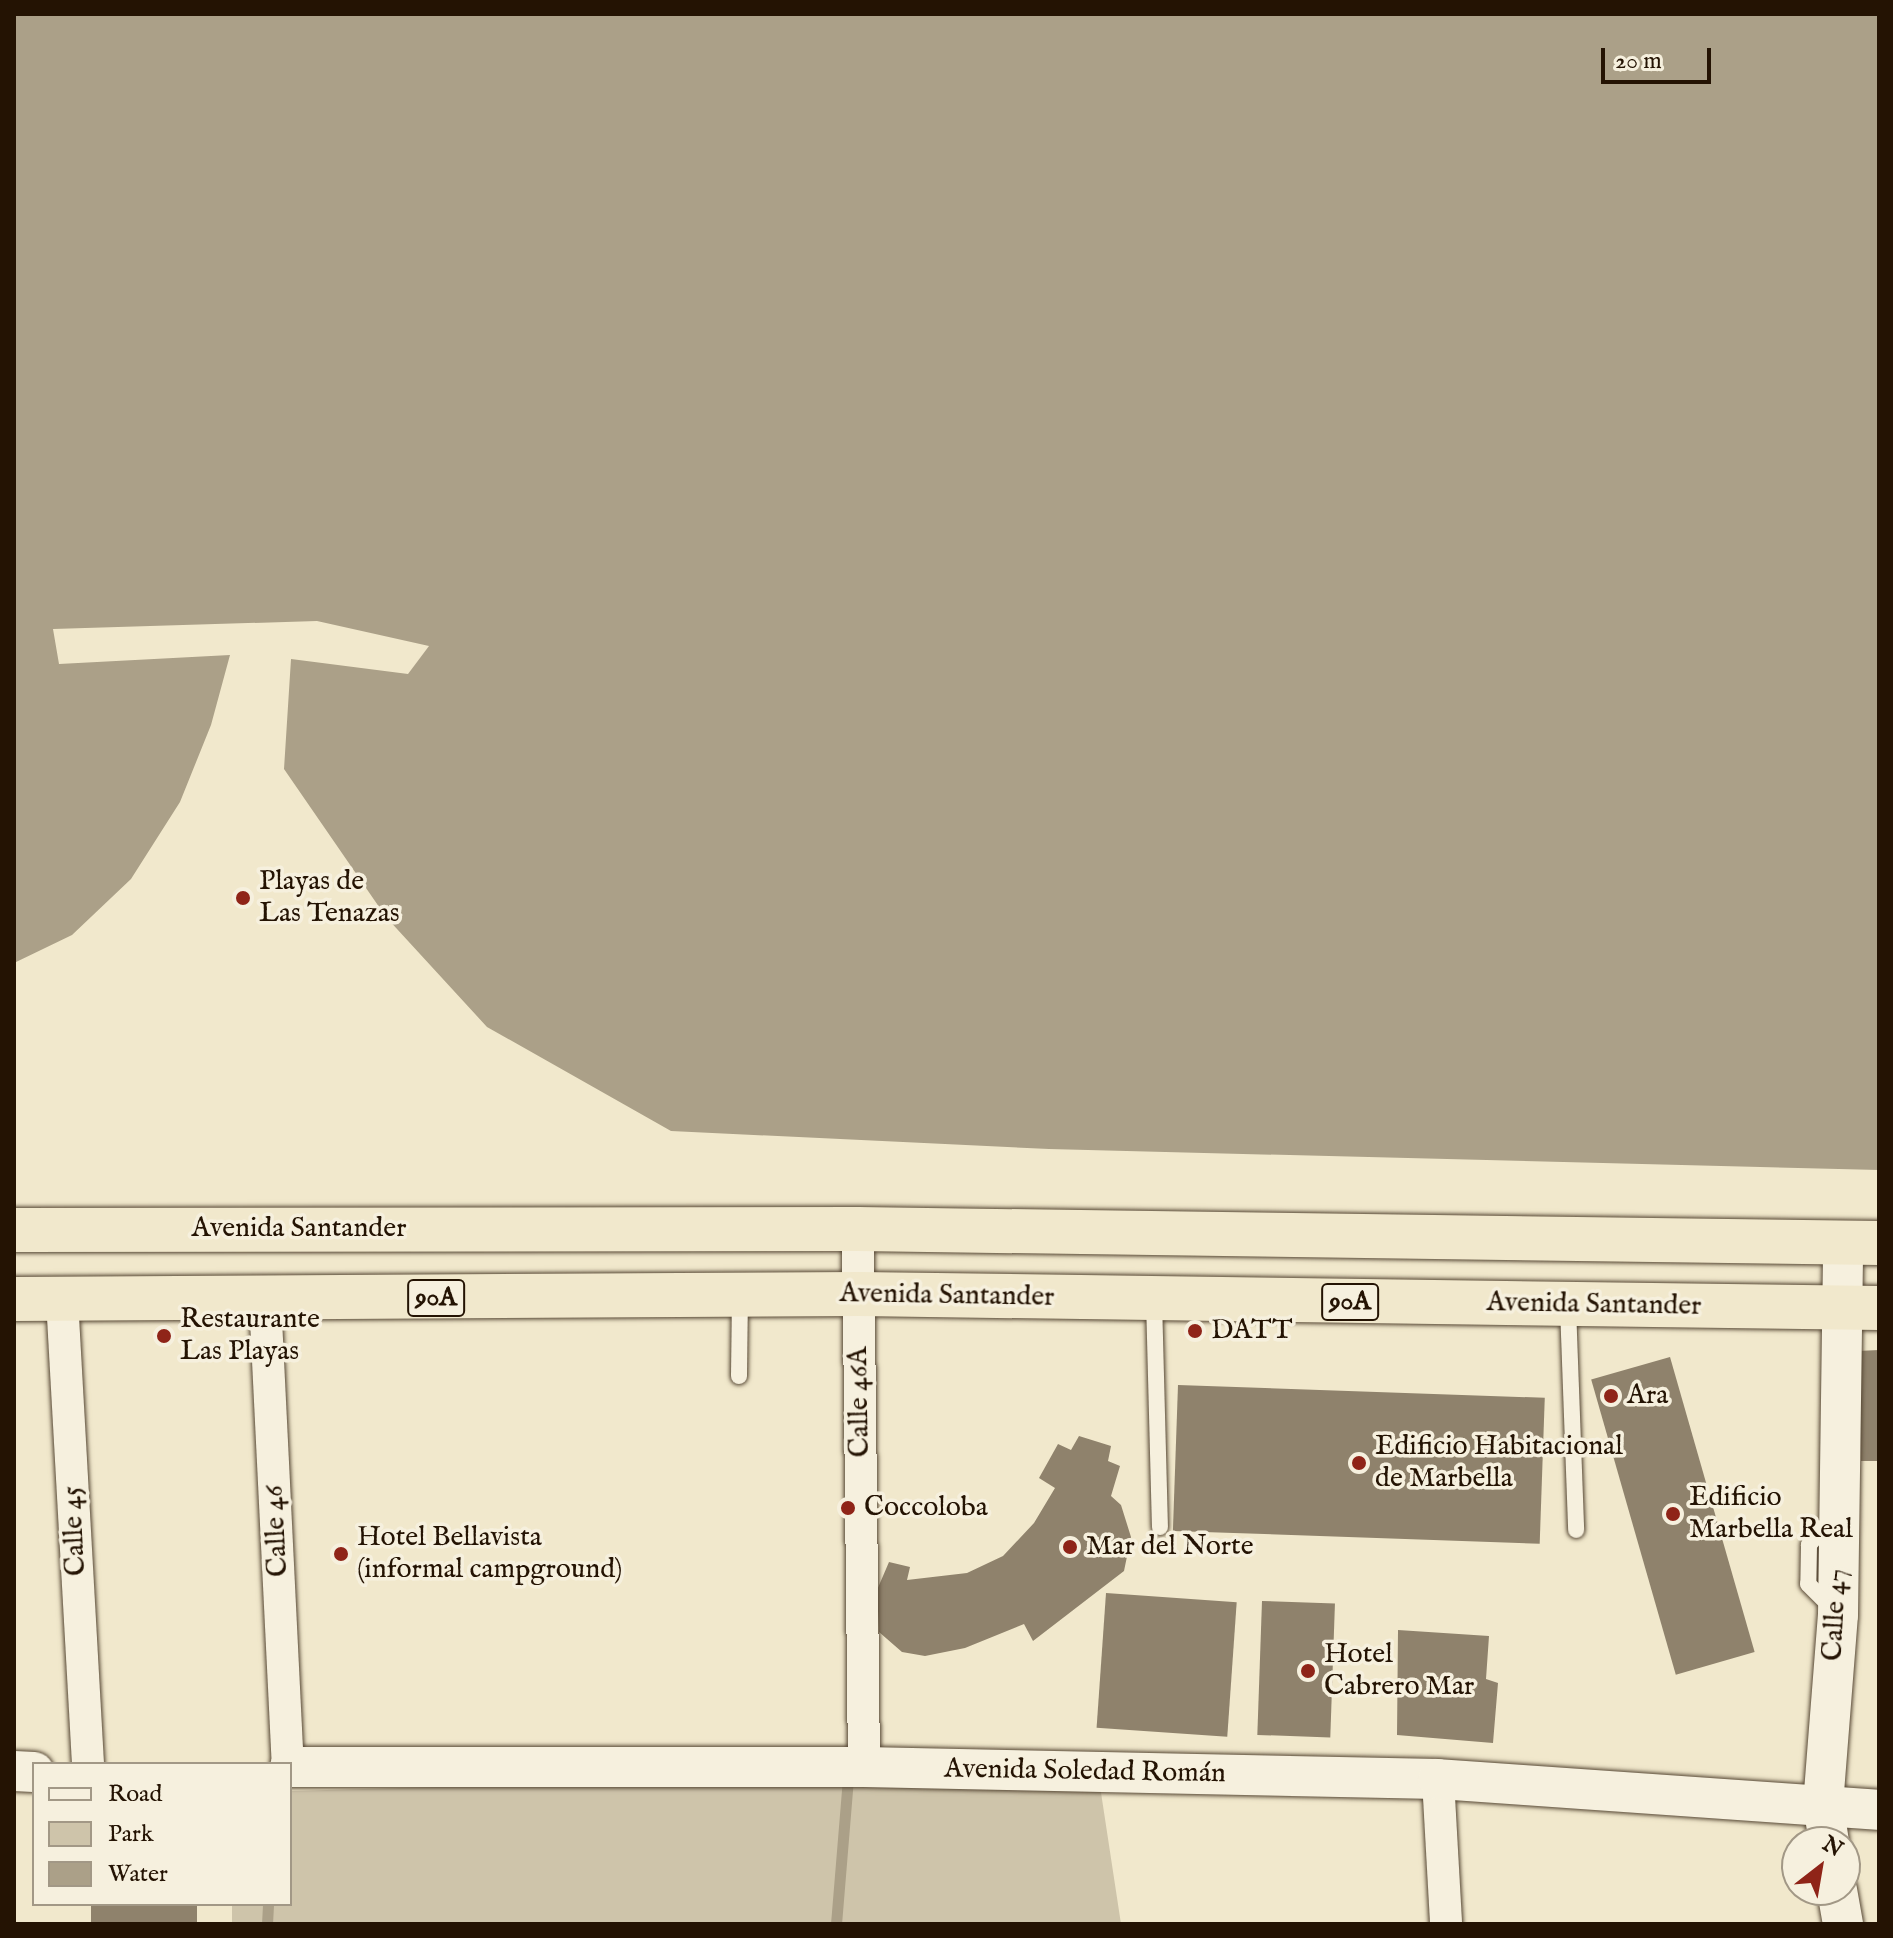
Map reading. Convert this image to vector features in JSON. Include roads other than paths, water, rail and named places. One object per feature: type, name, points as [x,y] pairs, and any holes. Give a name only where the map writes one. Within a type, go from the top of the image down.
[{"type":"highway","name":"Avenida Santander","points":[[14,1230],[858,1229],[1861,1243]]},
{"type":"highway","name":"Avenida Santander","points":[[14,1299],[859,1294],[1860,1308]]},
{"type":"street","name":"Calle 46A","points":[[858,1229],[864,1767]]},
{"type":"street","name":"Calle 47","points":[[1826,1824],[1838,1615],[1840,1509],[1860,1308],[1861,1243]]},
{"type":"street","name":"Calle 45","points":[[62,1299],[88,1762]]},
{"type":"street","name":"Calle 46","points":[[265,1299],[289,1762]]},
{"type":"street","name":"Avenida Soledad Román","points":[[292,1766],[864,1767],[1438,1779],[1826,1824],[1879,1810]]},
{"type":"street","points":[[1438,1779],[1446,1924]]},
{"type":"lane","points":[[739,1376],[740,1295]]},
{"type":"lane","points":[[1154,1299],[1160,1527]]},
{"type":"lane","points":[[1568,1305],[1576,1530]]},
{"type":"water","points":[[14,14],[1879,14],[1879,1170],[1049,1149],[671,1131],[487,1027],[386,917],[284,769],[291,659],[408,674],[429,646],[317,621],[53,629],[59,664],[230,655],[211,725],[180,802],[131,879],[72,935],[14,963]]},
{"type":"waterway","points":[[836,1924],[848,1778]]},
{"type":"waterway","points":[[267,1924],[268,1906]]},
{"type":"place","name":"Playas de Las Tenazas","points":[[243,898]]},
{"type":"place","name":"DATT","points":[[1195,1331]]},
{"type":"place","name":"Restaurante Las Playas","points":[[164,1336]]},
{"type":"place","name":"Ara","points":[[1611,1396]]},
{"type":"place","name":"Edificio Habitacional de Marbella","points":[[1359,1463]]},
{"type":"place","name":"Coccoloba","points":[[848,1508]]},
{"type":"place","name":"Edificio Marbella Real","points":[[1673,1514]]},
{"type":"place","name":"Mar del Norte","points":[[1070,1547]]},
{"type":"place","name":"Hotel Bellavista (informal campground)","points":[[341,1554]]},
{"type":"place","name":"Hotel Cabrero Mar","points":[[1308,1671]]}]
